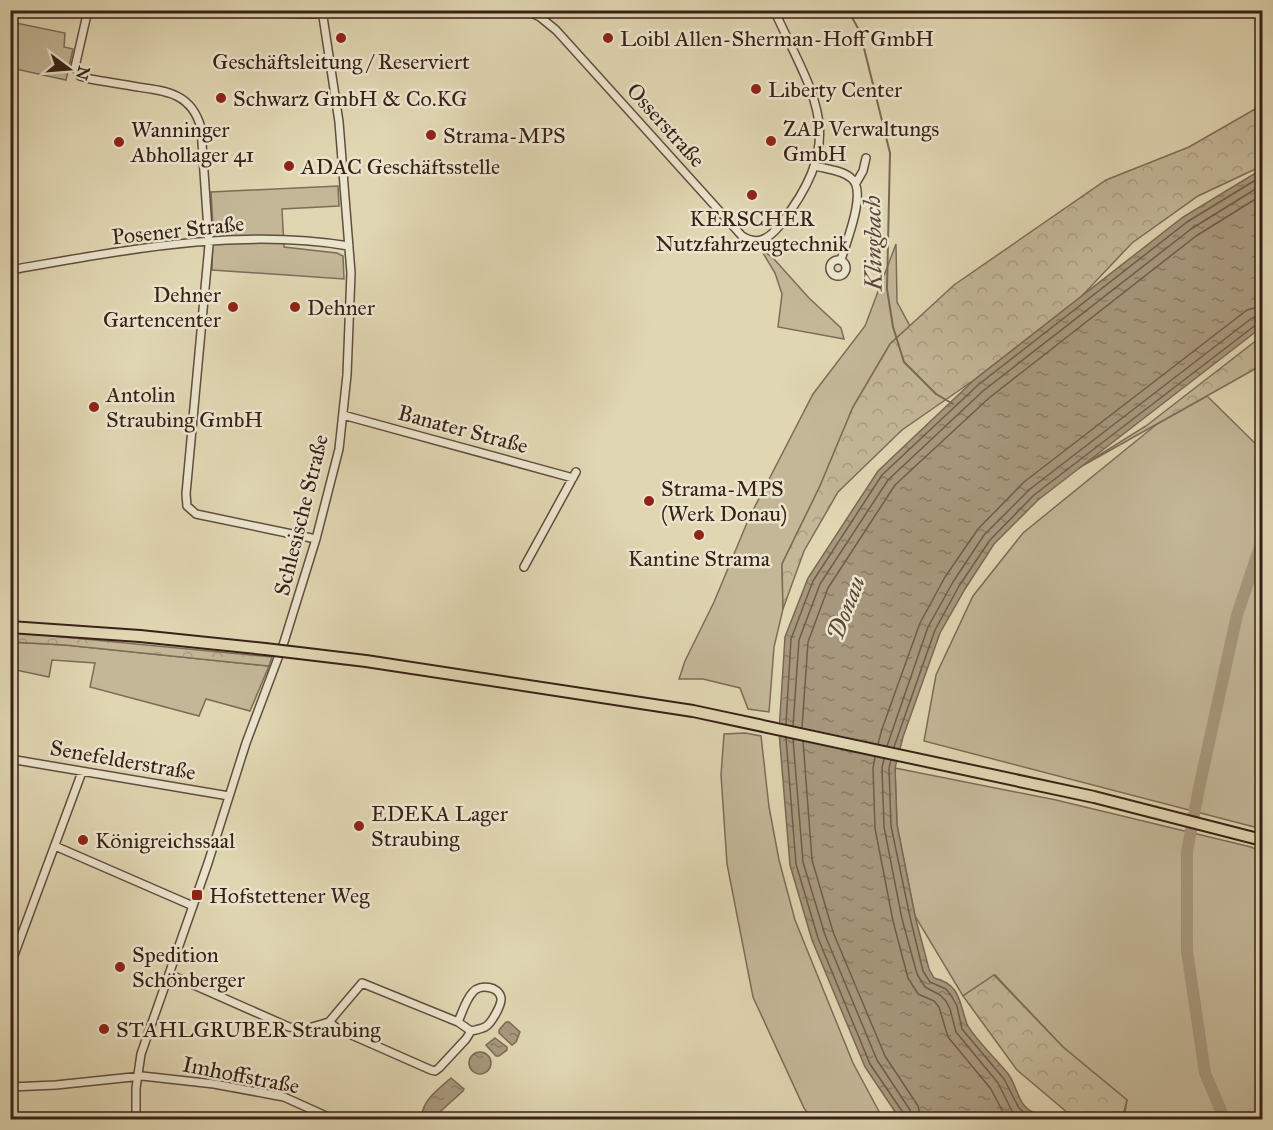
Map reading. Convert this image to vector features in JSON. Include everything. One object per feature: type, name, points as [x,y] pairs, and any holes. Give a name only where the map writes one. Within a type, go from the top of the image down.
[{"type":"highway","points":[[10,627],[150,637],[299,653],[634,701],[724,717],[1094,797],[1263,840]]},
{"type":"street","points":[[88,10],[75,67],[80,76],[170,92],[185,101],[197,116],[201,128],[209,241],[187,506],[196,514],[316,538]]},
{"type":"street","points":[[194,10],[323,12],[394,10]]},
{"type":"street","name":"Osserstraße","points":[[525,10],[539,14],[564,39],[742,236],[755,242],[760,241],[779,227],[797,200],[814,166]]},
{"type":"street","points":[[774,10],[817,107],[821,135],[814,166],[840,172],[853,178],[856,183],[859,196],[841,260]]},
{"type":"street","name":"Schlesische Straße","points":[[136,1119],[137,1076],[144,1044],[193,906],[246,743],[284,642],[335,470],[343,415],[349,342],[349,246],[338,111],[323,12]]},
{"type":"street","points":[[856,183],[863,171],[866,158]]},
{"type":"street","name":"Posener Straße","points":[[10,270],[160,245],[209,241],[312,241],[349,246]]},
{"type":"street","name":"Banater Straße","points":[[343,415],[575,475],[524,567]]},
{"type":"street","name":"Senefelderstraße","points":[[10,759],[229,796]]},
{"type":"street","points":[[10,966],[82,772]]},
{"type":"street","points":[[55,846],[193,906]]},
{"type":"street","points":[[169,974],[289,1027],[305,1029],[330,1022],[358,985],[362,983],[458,1022],[471,1031]]},
{"type":"street","points":[[330,1022],[338,1029],[435,1071],[471,1031],[489,1024],[500,1004],[501,998],[498,992],[482,987],[472,993],[458,1022]]},
{"type":"street","name":"Imhoffstraße","points":[[10,1087],[56,1085],[137,1076],[214,1084],[284,1097],[335,1119]]},
{"type":"green space","points":[[11,22],[65,33],[64,47],[73,49],[66,80],[11,68]]},
{"type":"green space","points":[[1262,105],[1262,166],[1198,196],[1132,243],[1078,300],[974,380],[902,430],[838,492],[804,551],[783,609],[782,564],[820,486],[853,407],[890,344],[954,285],[1106,180],[1189,147]]},
{"type":"green space","points":[[338,186],[339,206],[282,209],[284,247],[337,253],[343,256],[344,279],[212,270],[211,192]]},
{"type":"green space","points":[[896,244],[897,302],[910,326],[890,344],[853,407],[820,486],[782,564],[783,609],[774,647],[769,712],[748,709],[740,688],[703,679],[679,679],[749,518],[813,394],[865,326]]},
{"type":"green space","points":[[760,248],[774,259],[809,298],[841,328],[844,339],[778,327],[782,294],[775,273]]},
{"type":"green space","points":[[1262,336],[1262,365],[1075,470],[1146,426]]},
{"type":"green space","points":[[1207,396],[1262,450],[1262,829],[924,741],[936,675],[973,596],[1023,533],[1157,424]]},
{"type":"green space","points":[[11,632],[272,657],[269,666],[65,645],[11,642]]},
{"type":"green space","points":[[10,642],[65,645],[269,666],[250,711],[206,699],[199,716],[90,687],[95,663],[52,660],[49,677],[11,669]]},
{"type":"green space","points":[[745,733],[761,736],[769,807],[779,860],[795,920],[853,1063],[883,1119],[812,1119],[804,1108],[753,997],[727,864],[721,775],[724,734]]},
{"type":"green space","points":[[895,768],[1056,800],[1251,847],[1262,852],[1262,1119],[1124,1119],[1127,1100],[1063,1047],[995,975],[963,996],[915,916],[897,825]]},
{"type":"green space","points":[[994,975],[1063,1047],[1127,1100],[1122,1119],[1075,1119],[1017,1070],[963,996]]},
{"type":"water","name":"Donau","points":[[1262,169],[1262,327],[1038,500],[994,544],[940,633],[903,737],[895,768],[897,825],[915,916],[929,969],[934,978],[949,985],[958,995],[970,1029],[1009,1075],[1026,1108],[1042,1116],[1056,1119],[900,1119],[865,1067],[812,940],[790,865],[779,732],[785,637],[808,578],[878,471],[974,380],[1183,217]]},
{"type":"water","points":[[506,1022],[520,1032],[516,1042],[512,1045],[499,1033]]},
{"type":"water","points":[[495,1038],[507,1047],[507,1050],[499,1056],[496,1056],[486,1045]]},
{"type":"water","points":[[480,1052],[488,1055],[491,1063],[488,1071],[480,1074],[472,1071],[469,1063],[472,1055]]},
{"type":"water","points":[[451,1078],[464,1089],[463,1091],[432,1119],[426,1119],[422,1116],[425,1105],[433,1094]]},
{"type":"pier","points":[[777,722],[903,749],[900,762],[777,736]]},
{"type":"waterway","name":"Klingbach","points":[[848,10],[860,32],[890,153],[887,289],[893,327],[904,362],[936,394],[953,404]]},
{"type":"waterway","points":[[1225,1120],[1205,1073],[1187,951],[1187,852],[1237,615],[1262,541]]},
{"type":"place","name":"Geschäftsleitung / Reserviert","points":[[341,38]]},
{"type":"place","name":"Loibl Allen-Sherman-Hoff GmbH","points":[[608,38]]},
{"type":"place","name":"Liberty Center","points":[[756,89]]},
{"type":"place","name":"Schwarz GmbH & Co.KG","points":[[221,98]]},
{"type":"place","name":"Strama-MPS","points":[[431,135]]},
{"type":"place","name":"ZAP Verwaltungs GmbH","points":[[771,141]]},
{"type":"place","name":"Wanninger Abhollager 41","points":[[119,142]]},
{"type":"place","name":"ADAC Geschäftsstelle","points":[[289,166]]},
{"type":"place","name":"KERSCHER Nutzfahrzeugtechnik","points":[[752,195]]},
{"type":"place","name":"Dehner Gartencenter","points":[[233,307]]},
{"type":"place","name":"Dehner","points":[[295,307]]},
{"type":"place","name":"Antolin Straubing GmbH","points":[[94,407]]},
{"type":"place","name":"Strama-MPS (Werk Donau)","points":[[649,501]]},
{"type":"place","name":"Kantine Strama","points":[[699,535]]},
{"type":"place","name":"EDEKA Lager Straubing","points":[[359,826]]},
{"type":"place","name":"Königreichssaal","points":[[83,840]]},
{"type":"place","name":"Hofstettener Weg","points":[[197,895]]},
{"type":"place","name":"Spedition Schönberger","points":[[120,967]]},
{"type":"place","name":"STAHLGRUBER Straubing","points":[[104,1029]]}]
